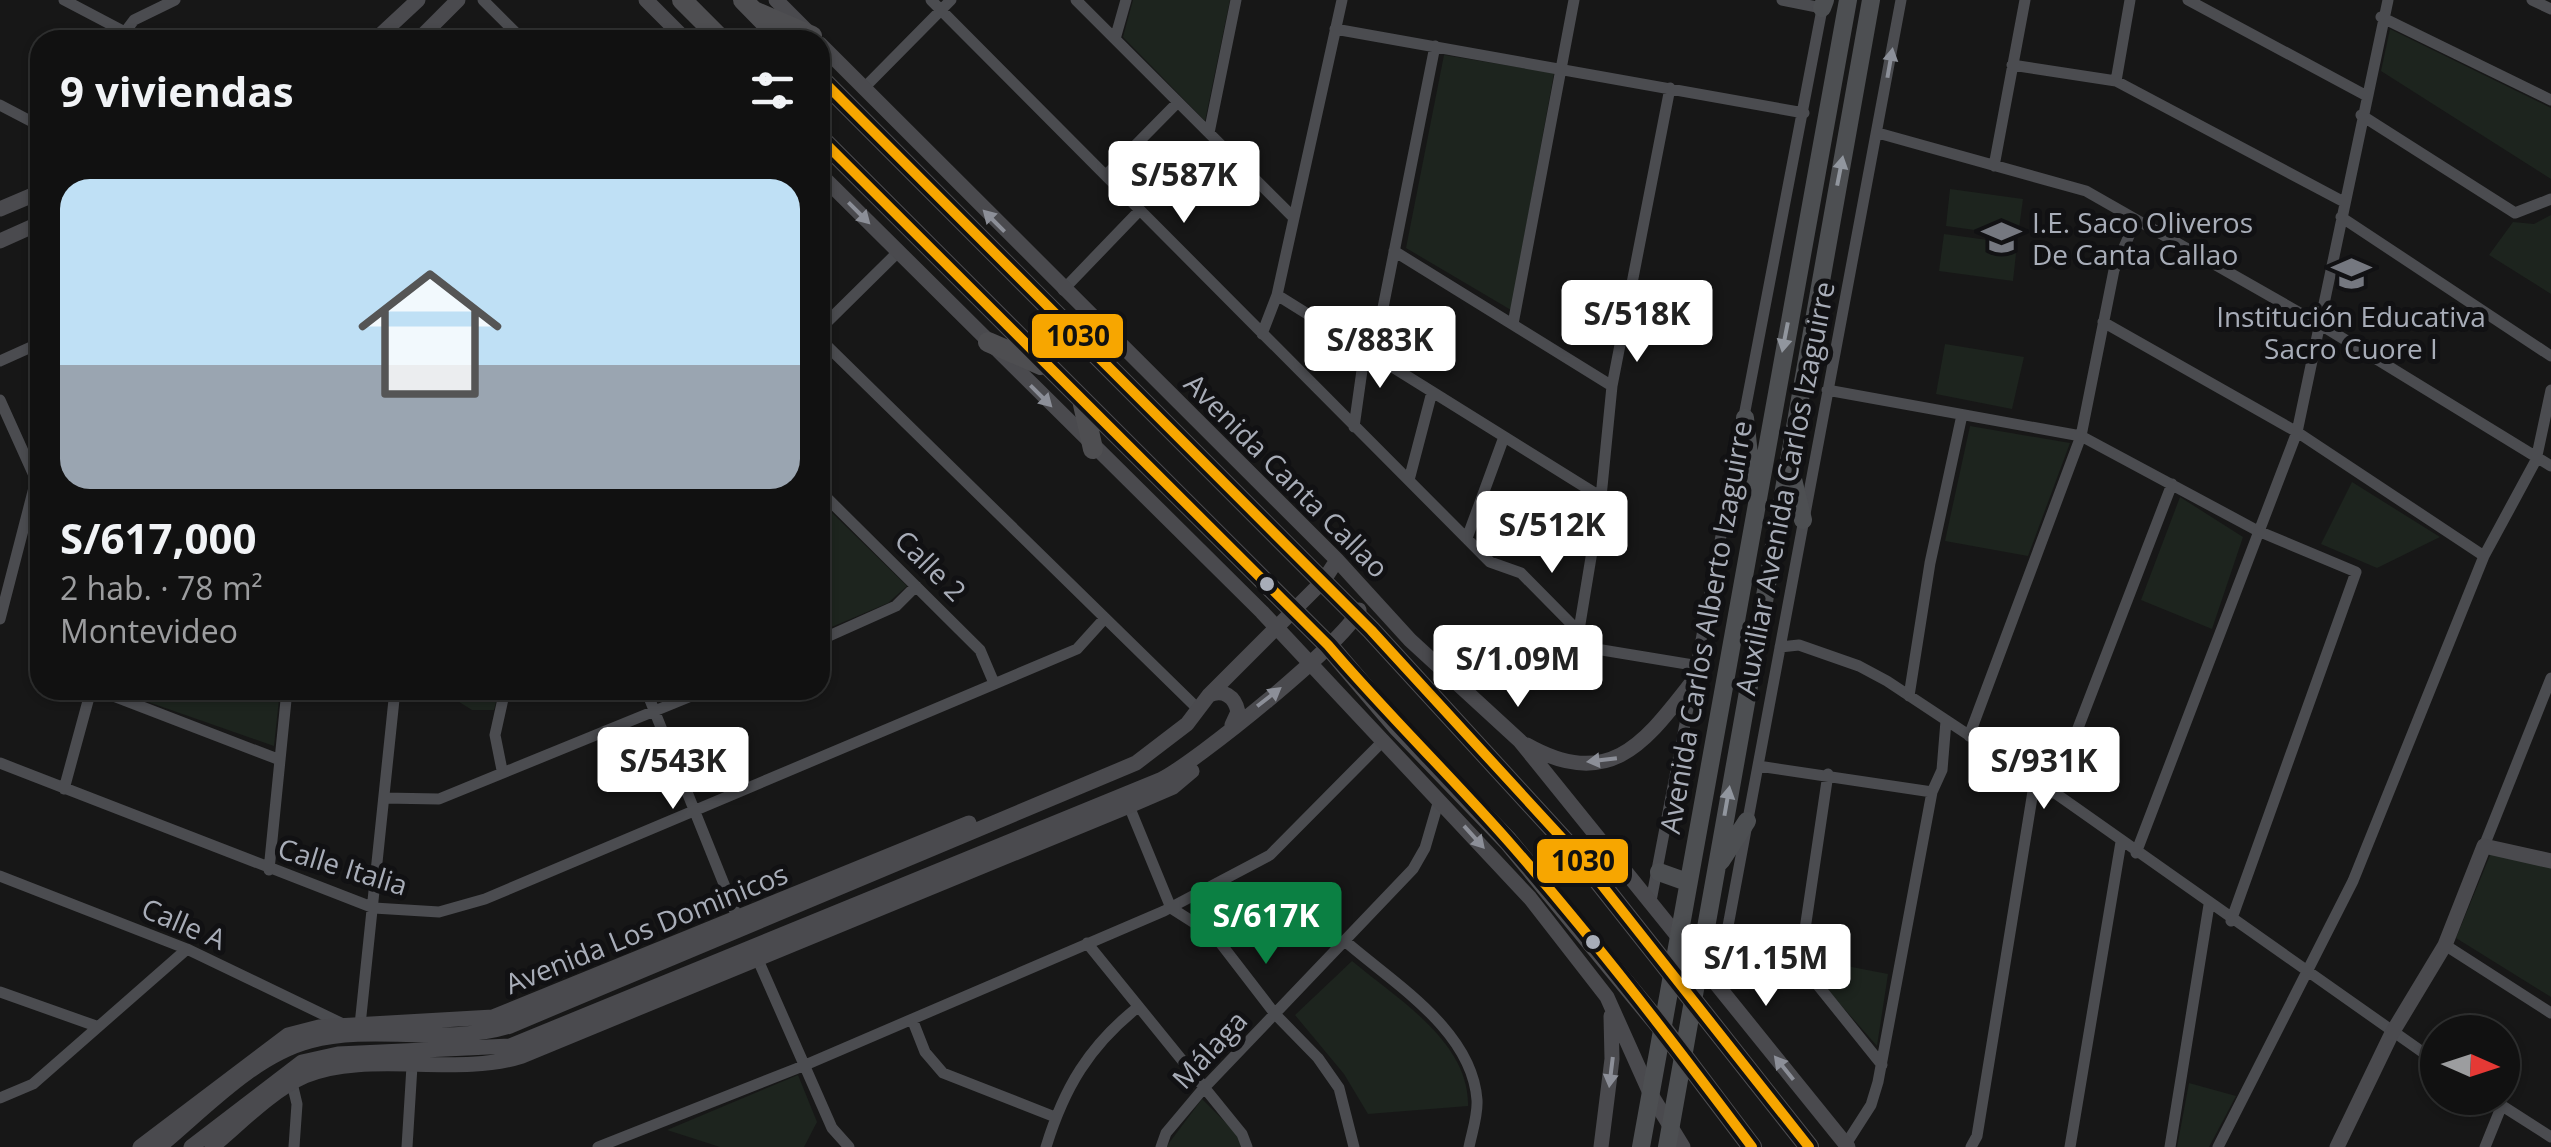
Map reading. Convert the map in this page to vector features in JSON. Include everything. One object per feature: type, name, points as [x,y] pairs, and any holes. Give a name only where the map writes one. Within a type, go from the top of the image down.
[{"type":"highway","points":[[682,0],[712,30]]},
{"type":"highway","points":[[748,6],[796,30]]},
{"type":"highway","points":[[748,6],[772,30]]},
{"type":"highway","name":"Avenida Canta Callao","points":[[830,88],[1358,616],[1582,860],[1808,1147]]},
{"type":"highway","points":[[830,148],[1328,645],[1398,726],[1508,841],[1662,1028],[1752,1147]]},
{"type":"highway","points":[[988,342],[1053,370]]},
{"type":"highway","points":[[1082,398],[1093,449]]},
{"type":"main road","points":[[386,30],[418,0]]},
{"type":"main road","points":[[428,30],[458,0]]},
{"type":"main road","points":[[646,0],[676,30]]},
{"type":"main road","name":"Avenida Canta Callao","points":[[776,0],[806,30]]},
{"type":"main road","name":"Avenida Carlos Alberto Izaguirre","points":[[1641,1147],[1848,0]]},
{"type":"main road","name":"Avenida Carlos Alberto Izaguirre","points":[[1667,1138],[1872,0]]},
{"type":"main road","points":[[1864,45],[1884,0]]},
{"type":"main road","name":"Avenida Canta Callao","points":[[830,55],[1338,560],[1410,640],[1520,742],[1847,1146]]},
{"type":"main road","points":[[830,184],[1276,627],[1530,898],[1608,997],[1667,1138],[1682,1147]]},
{"type":"main road","points":[[0,210],[30,196]]},
{"type":"main road","points":[[1811,208],[1832,212]]},
{"type":"main road","points":[[0,240],[30,227]]},
{"type":"main road","points":[[1745,418],[1755,504]]},
{"type":"main road","points":[[1788,460],[1803,520]]},
{"type":"main road","name":"Avenida Los Dominicos","points":[[159,1147],[239,1082],[282,1053],[315,1040],[490,1031],[1136,763],[1179,731],[1209,695],[1324,580],[1338,560]]},
{"type":"main road","name":"Avenida Los Dominicos","points":[[212,1147],[292,1083],[335,1068],[449,1064],[522,1056],[1129,806],[1184,779],[1232,726],[1310,663],[1358,616],[1366,592]]},
{"type":"main road","points":[[1520,742],[1546,756],[1571,761],[1619,758],[1658,729],[1698,671]]},
{"type":"main road","points":[[1209,695],[1224,693],[1232,698],[1238,712],[1232,726]]},
{"type":"main road","name":"Avenida Los Dominicos","points":[[140,1147],[280,1039],[309,1028],[485,1019],[1132,755],[1179,731]]},
{"type":"main road","name":"Avenida Los Dominicos","points":[[192,1147],[302,1062],[338,1054],[510,1046],[1160,780],[1208,750]]},
{"type":"main road","points":[[1715,870],[1747,821]]},
{"type":"main road","points":[[2337,1147],[2392,1034],[2445,944],[2484,846],[2551,861]]},
{"type":"main road","points":[[1659,872],[1687,882]]},
{"type":"main road","points":[[1600,1147],[1612,1059],[1608,997]]},
{"type":"main road","points":[[525,1004],[561,1004]]},
{"type":"main road","points":[[449,1064],[470,1050]]},
{"type":"main road","points":[[210,1092],[239,1082]]},
{"type":"street","points":[[64,0],[119,30]]},
{"type":"street","points":[[125,30],[144,0]]},
{"type":"street","points":[[134,20],[174,0]]},
{"type":"street","points":[[483,0],[513,30]]},
{"type":"street","points":[[931,0],[1490,562],[1521,574],[1578,636],[1605,652],[1698,671]]},
{"type":"street","points":[[863,89],[951,0]]},
{"type":"street","points":[[1076,0],[1294,218]]},
{"type":"street","points":[[1115,40],[1126,0]]},
{"type":"street","points":[[1209,134],[1236,0]]},
{"type":"street","points":[[1262,334],[1277,295],[1342,0]]},
{"type":"street","points":[[1513,324],[1574,0]]},
{"type":"street","points":[[1782,0],[1824,3]]},
{"type":"street","name":"Auxiliar Avenida Carlos Izaguirre","points":[[1717,984],[1901,0]]},
{"type":"street","points":[[1994,166],[2025,0]]},
{"type":"street","points":[[2116,82],[2130,0]]},
{"type":"street","points":[[2188,0],[2365,95]]},
{"type":"street","points":[[2136,852],[2297,432],[2381,17],[2388,0]]},
{"type":"street","points":[[2532,0],[2551,9]]},
{"type":"street","name":"Auxiliar Avenida Carlos Izaguirre","points":[[1652,901],[1824,3]]},
{"type":"street","points":[[2381,17],[2551,100]]},
{"type":"street","points":[[1335,28],[1804,113]]},
{"type":"street","points":[[1354,427],[1435,46]]},
{"type":"street","points":[[2012,66],[2116,82],[2344,202]]},
{"type":"street","points":[[1578,636],[1602,498],[1612,386],[1670,88]]},
{"type":"street","points":[[1106,175],[1178,102]]},
{"type":"street","points":[[0,104],[30,120]]},
{"type":"street","points":[[2361,115],[2504,209],[2524,213],[2551,199]]},
{"type":"street","points":[[1878,134],[2086,191],[2321,324],[2551,466]]},
{"type":"street","points":[[1063,290],[1139,211]]},
{"type":"street","points":[[2341,218],[2551,356]]},
{"type":"street","points":[[1969,736],[2081,436],[2114,270],[2136,220]]},
{"type":"street","points":[[1394,251],[1612,386]]},
{"type":"street","points":[[830,319],[898,252]]},
{"type":"street","points":[[1277,295],[1602,498]]},
{"type":"street","points":[[2103,322],[2297,432],[2484,556]]},
{"type":"street","points":[[0,361],[30,348]]},
{"type":"street","points":[[830,349],[1198,709]]},
{"type":"street","points":[[1827,390],[2081,436],[2258,530],[2356,572],[2231,921]]},
{"type":"street","points":[[2218,1147],[2353,882],[2484,556],[2536,460],[2551,390]]},
{"type":"street","points":[[1409,480],[1432,392]]},
{"type":"street","points":[[0,400],[30,464]]},
{"type":"street","points":[[1909,696],[1930,563],[1962,415]]},
{"type":"street","points":[[1467,538],[1504,436]]},
{"type":"street","points":[[2053,793],[2172,484]]},
{"type":"street","name":"Calle 2","points":[[830,501],[980,650],[994,683]]},
{"type":"street","points":[[0,620],[30,510]]},
{"type":"street","points":[[830,636],[896,606],[916,586]]},
{"type":"street","name":"Calle Italia","points":[[0,763],[269,870],[374,908],[412,914],[466,906],[1076,649],[1105,618]]},
{"type":"street","points":[[1780,647],[1799,646],[1859,666],[1909,696],[2034,779],[2420,1052]]},
{"type":"street","points":[[2484,846],[2551,678]]},
{"type":"street","points":[[64,788],[91,700]]},
{"type":"street","points":[[121,700],[280,760]]},
{"type":"street","points":[[269,870],[286,700]]},
{"type":"street","points":[[352,1025],[374,908],[394,700]]},
{"type":"street","points":[[502,770],[495,735],[503,700]]},
{"type":"street","points":[[650,700],[738,918]]},
{"type":"street","points":[[384,798],[439,799],[502,770],[683,700]]},
{"type":"street","points":[[1847,1146],[1870,1105],[1882,1065],[1932,792],[1942,770],[1946,721]]},
{"type":"street","points":[[598,1147],[803,1066],[1171,908],[1270,855],[1384,740]]},
{"type":"street","points":[[1758,766],[1932,792]]},
{"type":"street","points":[[1828,774],[1800,964],[1882,1065]]},
{"type":"street","points":[[1987,1147],[1974,1141],[2034,779]]},
{"type":"street","name":"Málaga","points":[[1161,1147],[1166,1133],[1203,1089],[1414,869],[1425,848],[1439,800]]},
{"type":"street","points":[[1129,806],[1171,908],[1216,936],[1275,1014],[1318,1058],[1339,1088],[1354,1147]]},
{"type":"street","points":[[2070,1147],[2121,842]]},
{"type":"street","name":"Calle A","points":[[0,876],[186,949],[352,1025]]},
{"type":"street","points":[[2170,1147],[2208,905]]},
{"type":"street","points":[[1345,941],[1456,1042],[1470,1067],[1477,1102],[1470,1147]]},
{"type":"street","points":[[1087,943],[1242,1134],[1247,1147]]},
{"type":"street","points":[[2445,944],[2551,1013]]},
{"type":"street","points":[[0,1098],[33,1084],[186,949]]},
{"type":"street","points":[[758,960],[832,1128],[849,1147]]},
{"type":"street","points":[[0,992],[96,1026]]},
{"type":"street","points":[[1046,1147],[1074,1073],[1106,1032],[1138,1007]]},
{"type":"street","points":[[912,1019],[924,1052],[943,1074],[1055,1117]]},
{"type":"street","points":[[407,1147],[412,1066]]},
{"type":"street","points":[[292,1083],[297,1104],[294,1147]]},
{"type":"street","points":[[2484,1147],[2498,1115]]},
{"type":"street","points":[[2517,1115],[2551,1138]]},
{"type":"shaded area","points":[[1133,0],[1230,0],[1205,121],[1123,37]]},
{"type":"shaded area","points":[[2390,29],[2551,108],[2551,179],[2381,71]]},
{"type":"shaded area","points":[[1444,55],[1554,73],[1511,310],[1406,248]]},
{"type":"shaded area","points":[[1950,189],[2023,199],[2018,236],[1946,226]]},
{"type":"shaded area","points":[[2551,215],[2551,294],[2489,255],[2513,222],[2534,224]]},
{"type":"shaded area","points":[[1944,234],[2017,244],[2013,281],[1939,271]]},
{"type":"shaded area","points":[[1945,344],[2024,357],[2012,409],[1936,394]]},
{"type":"shaded area","points":[[1970,426],[2070,443],[2028,556],[1945,541]]},
{"type":"shaded area","points":[[2352,482],[2440,537],[2377,568],[2321,544]]},
{"type":"shaded area","points":[[2180,497],[2243,537],[2212,629],[2141,600]]},
{"type":"shaded area","points":[[830,511],[907,586],[888,603],[830,628]]},
{"type":"shaded area","points":[[143,700],[279,700],[274,746]]},
{"type":"shaded area","points":[[456,700],[496,700],[494,710],[472,710]]},
{"type":"shaded area","points":[[2491,853],[2551,867],[2551,997],[2456,938]]},
{"type":"shaded area","points":[[1810,959],[1888,974],[1877,1046],[1810,970]]},
{"type":"shaded area","points":[[1352,961],[1444,1041],[1457,1061],[1468,1106],[1368,1114],[1344,1074],[1295,1015]]},
{"type":"shaded area","points":[[798,1075],[817,1122],[804,1147],[720,1147],[667,1130]]},
{"type":"shaded area","points":[[2189,1083],[2236,1096],[2209,1147],[2177,1147]]},
{"type":"shaded area","points":[[1202,1099],[1238,1135],[1242,1147],[1166,1147]]},
{"type":"transit line","name":"1030","points":[[830,88],[1371,630],[1582,860],[1809,1147]]},
{"type":"transit line","name":"1030","points":[[830,148],[1328,645],[1487,817],[1634,992],[1752,1147]]},
{"type":"place","name":"I.E. Saco Oliveros De Canta Callao","points":[[2002,238]]},
{"type":"place","name":"Institución Educativa Sacro Cuore I","points":[[2351,273]]}]
